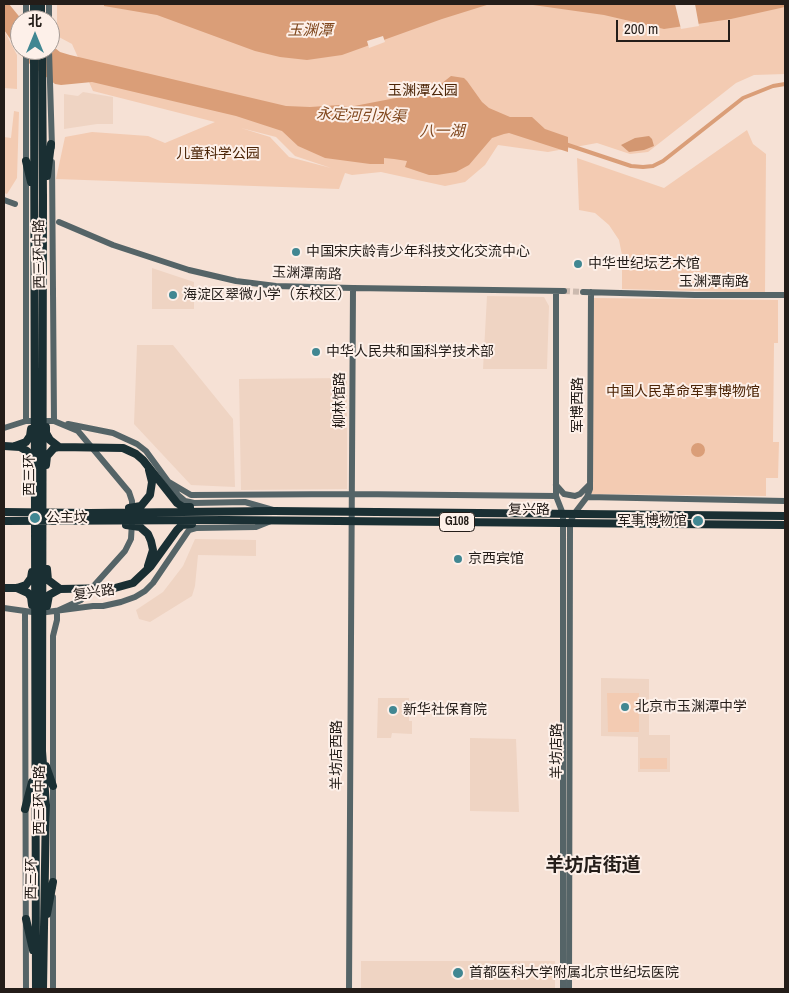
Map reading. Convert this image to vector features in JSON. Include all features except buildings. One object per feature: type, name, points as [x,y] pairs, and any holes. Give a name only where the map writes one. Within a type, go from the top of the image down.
[{"type":"highway","name":"西三环","points":[[34,60],[34,412],[39,483],[40,752],[46,805],[43,989]]},
{"type":"highway","name":"西三环","points":[[34,412],[43,315],[43,197],[46,86],[43,60]]},
{"type":"highway","points":[[43,197],[52,144]]},
{"type":"highway","points":[[26,161],[34,196]]},
{"type":"highway","points":[[13,446],[24,443],[30,436],[31,418],[34,412],[46,417],[48,436],[50,440],[59,446]]},
{"type":"highway","points":[[4,446],[22,448],[30,453],[32,473],[39,483],[46,477],[47,456],[54,448],[59,446],[120,447],[136,454],[146,463],[180,505],[187,507],[214,507],[226,511]]},
{"type":"highway","points":[[90,513],[102,508],[134,508],[144,504],[150,495],[152,486],[146,463]]},
{"type":"highway","name":"复兴路","points":[[4,512],[274,511],[785,516]]},
{"type":"highway","points":[[4,588],[24,590],[30,597],[32,608],[39,616],[47,608],[48,598],[52,592],[60,589],[120,587],[137,580],[144,574],[180,527],[226,520]]},
{"type":"highway","name":"复兴路","points":[[4,521],[226,520],[785,525]]},
{"type":"highway","points":[[89,521],[101,525],[135,526],[144,530],[150,538],[152,550],[150,561],[144,574]]},
{"type":"highway","points":[[17,588],[26,585],[30,580],[32,562],[39,551],[46,557],[48,580],[60,589]]},
{"type":"highway","name":"西三环","points":[[36,989],[34,773],[40,752]]},
{"type":"highway","points":[[40,752],[53,786]]},
{"type":"highway","points":[[25,809],[34,773]]},
{"type":"highway","points":[[43,936],[53,882]]},
{"type":"highway","points":[[26,919],[36,964]]},
{"type":"street","name":"西三环中路","points":[[26,60],[26,392],[34,412],[26,422]]},
{"type":"street","name":"西三环中路","points":[[49,60],[46,86],[52,144],[54,421]]},
{"type":"street","points":[[4,200],[15,204]]},
{"type":"street","name":"玉渊潭南路","points":[[59,222],[114,246],[217,278],[276,286],[560,292]]},
{"type":"street","name":"柳林馆路","points":[[352,512],[353,288]]},
{"type":"street","name":"军博西路","points":[[560,292],[556,496],[563,514]]},
{"type":"street","name":"玉渊潭南路","points":[[583,292],[785,295]]},
{"type":"street","name":"军博西路","points":[[574,514],[590,491],[591,292]]},
{"type":"street","points":[[26,392],[54,392]]},
{"type":"street","points":[[34,412],[54,410]]},
{"type":"street","points":[[4,424],[12,422],[54,421],[75,429],[129,492],[132,501],[132,536],[127,548],[80,600],[57,611]]},
{"type":"street","name":"复兴路","points":[[54,421],[103,430],[125,437],[146,452],[181,498],[189,502],[245,502],[274,511]]},
{"type":"street","points":[[4,428],[26,422]]},
{"type":"street","name":"复兴路","points":[[169,482],[191,495],[556,496]]},
{"type":"street","points":[[556,486],[564,494],[575,496],[585,491],[590,484]]},
{"type":"street","points":[[587,497],[785,501]]},
{"type":"street","name":"羊坊店西路","points":[[350,989],[352,512]]},
{"type":"street","points":[[563,514],[566,523]]},
{"type":"street","name":"羊坊店路","points":[[563,989],[566,523],[574,514]]},
{"type":"street","name":"复兴路","points":[[25,612],[106,606],[135,597],[153,583],[189,530],[196,528],[256,527],[273,521]]},
{"type":"street","name":"羊坊店路","points":[[566,523],[569,989]]},
{"type":"street","points":[[4,606],[25,612]]},
{"type":"street","name":"西三环中路","points":[[53,989],[53,636],[57,611]]},
{"type":"street","name":"西三环中路","points":[[25,612],[26,989]]},
{"type":"street","points":[[25,637],[53,636]]},
{"type":"shaded area","points":[[83,92],[113,97],[113,124],[97,124],[64,129],[64,94],[78,96]]},
{"type":"shaded area","points":[[649,136],[654,146],[644,150],[629,152],[621,145],[635,138]]},
{"type":"shaded area","name":"海淀区翠微小学（东校区）","points":[[152,268],[194,282],[194,309],[152,309]]},
{"type":"shaded area","points":[[487,296],[544,297],[549,306],[547,369],[483,369]]},
{"type":"shaded area","points":[[137,345],[173,345],[233,419],[235,487],[191,485],[134,424]]},
{"type":"shaded area","points":[[347,378],[347,489],[241,490],[239,379]]},
{"type":"shaded area","points":[[195,539],[256,540],[256,556],[198,555],[195,586],[192,596],[150,622],[139,619],[136,610],[163,592],[183,566]]},
{"type":"shaded area","name":"北京市玉渊潭中学","points":[[601,678],[649,679],[649,735],[670,735],[670,772],[638,772],[638,737],[601,736]]},
{"type":"shaded area","name":"新华社保育院","points":[[378,698],[409,698],[409,721],[412,721],[412,734],[392,733],[391,738],[377,738]]},
{"type":"shaded area","points":[[470,738],[516,739],[519,812],[470,811]]},
{"type":"shaded area","name":"首都医科大学附属北京世纪坛医院","points":[[361,961],[555,961],[555,989],[361,989]]},
{"type":"green space","name":"玉渊潭公园","points":[[57,4],[785,4],[785,74],[754,75],[736,83],[648,152],[630,154],[597,143],[548,152],[498,145],[485,165],[465,182],[445,186],[381,172],[352,175],[345,173],[339,189],[56,179],[65,137],[92,132],[148,136],[165,143],[215,122],[93,91],[72,44],[60,38],[60,10],[57,10]],"holes":[[[241,128],[276,137],[295,156],[331,168],[289,157],[270,137]]]},
{"type":"green space","points":[[4,30],[10,42],[10,60],[17,60],[17,89],[4,88]]},
{"type":"green space","points":[[14,111],[19,112],[17,178],[7,194],[4,193],[4,137],[11,138]]},
{"type":"green space","points":[[747,130],[753,144],[766,154],[765,293],[622,289],[622,255],[619,240],[609,225],[595,213],[579,210],[577,158],[664,188]]},
{"type":"green space","name":"中国人民革命军事博物馆","points":[[593,298],[778,300],[778,343],[774,343],[773,442],[779,442],[778,478],[766,478],[766,496],[590,494]]},
{"type":"green space","points":[[607,693],[639,693],[639,732],[608,732]]},
{"type":"green space","points":[[640,758],[667,758],[667,769],[640,769]]},
{"type":"water","name":"八一湖","points":[[4,4],[9,4],[14,10],[10,10],[10,39],[4,30]]},
{"type":"water","name":"玉渊潭","points":[[104,4],[490,4],[342,55],[307,60],[280,57],[255,51],[157,15],[104,6]]},
{"type":"water","points":[[526,4],[785,4],[785,7],[731,19],[664,29],[604,15]]},
{"type":"water","name":"八一湖","points":[[60,52],[286,106],[310,107],[340,105],[349,107],[432,91],[451,76],[464,78],[482,102],[489,108],[510,117],[532,117],[545,129],[568,137],[568,152],[509,133],[492,138],[469,165],[456,172],[429,175],[405,167],[407,161],[384,158],[384,164],[370,164],[325,158],[298,146],[282,131],[236,116],[92,82],[55,84],[25,60],[60,60]]},
{"type":"water","points":[[695,443],[701,443],[705,450],[701,457],[695,457],[691,453],[691,447]]},
{"type":"pier","points":[[675,4],[695,4],[699,26],[681,29]]},
{"type":"pier","points":[[383,36],[385,42],[369,48],[367,41]]},
{"type":"waterway","name":"永定河引水渠","points":[[565,144],[631,166],[653,166],[663,161],[743,98],[773,86],[785,84]]},
{"type":"tunnel","points":[[564,291],[583,292]]},
{"type":"place","name":"中国宋庆龄青少年科技文化交流中心","points":[[296,252]]},
{"type":"place","name":"中华世纪坛艺术馆","points":[[578,264]]},
{"type":"place","name":"海淀区翠微小学（东校区）","points":[[173,295]]},
{"type":"place","name":"中华人民共和国科学技术部","points":[[316,352]]},
{"type":"place","name":"公主坟","points":[[35,518]]},
{"type":"place","name":"军事博物馆","points":[[698,521]]},
{"type":"place","name":"京西宾馆","points":[[458,559]]},
{"type":"place","name":"北京市玉渊潭中学","points":[[625,707]]},
{"type":"place","name":"新华社保育院","points":[[393,710]]},
{"type":"place","name":"首都医科大学附属北京世纪坛医院","points":[[458,973]]},
{"type":"district","name":"羊坊店街道","points":[[593,866]]},
{"type":"park label","name":"儿童科学公园","points":[[218,154]]}]
